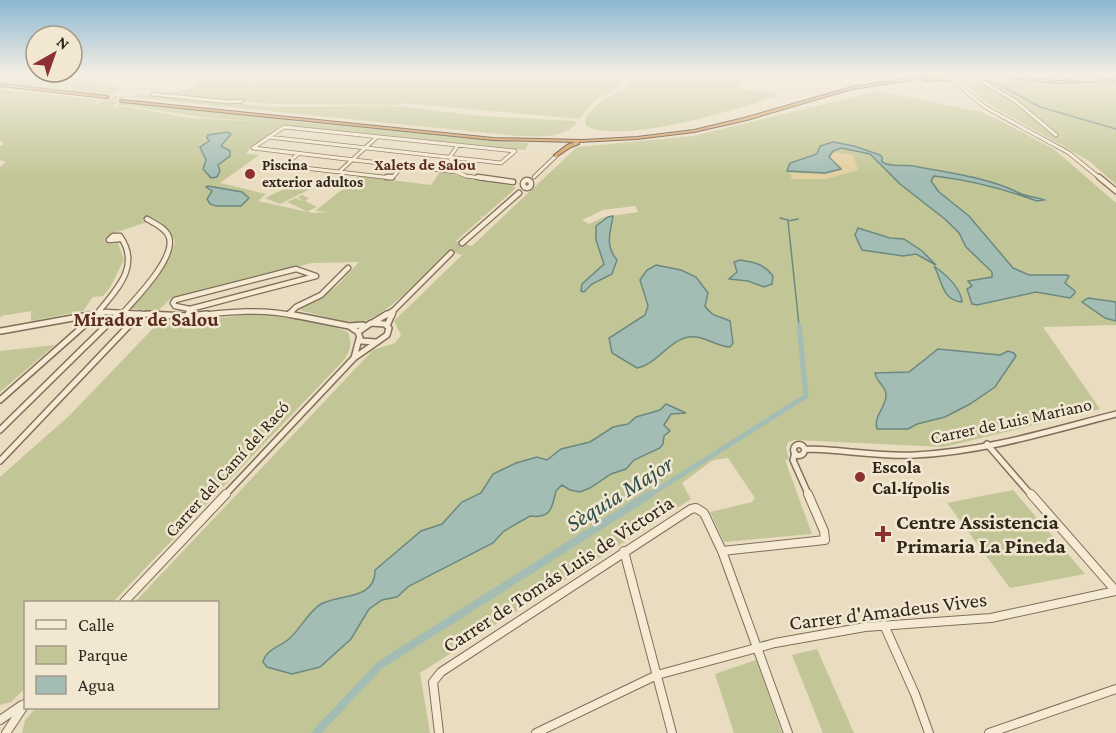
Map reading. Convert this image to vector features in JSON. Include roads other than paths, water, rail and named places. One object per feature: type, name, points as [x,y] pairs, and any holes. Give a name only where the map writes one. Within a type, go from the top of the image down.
[{"type":"highway","points":[[214,109],[552,144],[559,150],[556,156]]},
{"type":"highway","points":[[216,109],[495,137],[552,139],[660,133],[713,124],[770,109]]},
{"type":"highway","points":[[556,156],[576,143],[694,130],[770,109]]},
{"type":"highway","points":[[525,141],[616,139]]},
{"type":"street","points":[[989,109],[1069,153],[1116,189]]},
{"type":"street","points":[[993,109],[1072,152],[1116,189]]},
{"type":"street","points":[[1025,109],[1056,135]]},
{"type":"street","points":[[268,137],[501,163],[515,151],[284,127],[268,137],[253,148],[456,172],[466,176],[531,185]]},
{"type":"street","points":[[338,172],[377,137]]},
{"type":"street","points":[[450,158],[458,145]]},
{"type":"street","points":[[284,166],[298,154]]},
{"type":"street","points":[[519,193],[523,184],[556,156]]},
{"type":"street","points":[[450,158],[456,172]]},
{"type":"street","points":[[278,165],[392,178],[403,165]]},
{"type":"street","points":[[462,243],[531,185],[534,177]]},
{"type":"street","points":[[0,430],[121,313],[162,264],[171,243],[169,236],[147,219]]},
{"type":"street","points":[[0,400],[96,315],[128,270],[130,250],[120,238]]},
{"type":"street","points":[[1,331],[96,315],[121,313],[187,316],[247,310],[289,314],[349,326],[365,325],[394,310],[451,253]]},
{"type":"street","points":[[289,314],[321,295],[348,268]]},
{"type":"street","points":[[296,269],[316,276],[190,309],[175,306],[173,303],[175,300],[184,297],[296,269]]},
{"type":"street","points":[[166,315],[175,306]]},
{"type":"street","points":[[187,316],[190,309]]},
{"type":"street","points":[[349,326],[358,332],[359,339],[368,343],[375,342],[387,335],[389,330],[387,326],[394,310]]},
{"type":"street","points":[[0,461],[140,314]]},
{"type":"street","points":[[374,322],[387,326]]},
{"type":"street","points":[[358,332],[365,325]]},
{"type":"street","name":"Carrer del Camí del Racó","points":[[354,358],[359,339]]},
{"type":"street","name":"Carrer del Camí del Racó","points":[[126,601],[354,358],[375,342]]},
{"type":"street","name":"Carrer de Luis Mariano","points":[[722,550],[821,542],[826,539],[792,459],[795,453],[803,455],[805,449],[912,455],[954,452],[1116,414]]},
{"type":"street","points":[[987,444],[1116,591]]},
{"type":"street","name":"Carrer de Tomás Luis de Victoria","points":[[439,733],[433,689],[436,676],[624,551],[691,509],[702,510],[722,550]]},
{"type":"street","points":[[722,550],[788,733]]},
{"type":"street","points":[[624,551],[672,733]]},
{"type":"street","name":"Carrer d'Amadeus Vives","points":[[536,733],[657,675],[758,647],[826,633],[990,618],[1116,591]]},
{"type":"street","points":[[884,626],[915,694],[929,733]]},
{"type":"street","points":[[989,733],[1116,689]]},
{"type":"street","points":[[0,720],[24,703]]},
{"type":"street","points":[[0,729],[5,733],[24,705]]},
{"type":"water","points":[[227,132],[231,134],[221,146],[230,151],[230,156],[218,165],[220,171],[217,177],[211,178],[203,169],[206,160],[200,147],[209,141],[208,135]]},
{"type":"water","points":[[833,142],[880,155],[882,162],[886,164],[914,166],[967,176],[1044,200],[1037,201],[961,180],[934,176],[931,181],[939,192],[969,216],[1013,268],[1029,275],[1067,275],[1069,276],[1065,283],[1075,293],[1070,298],[1036,292],[977,305],[972,304],[967,289],[972,286],[968,281],[992,277],[992,272],[966,247],[959,233],[946,220],[900,184],[870,154],[841,148],[833,151],[829,157],[841,169],[825,173],[787,171],[790,163],[817,154],[820,146]]},
{"type":"water","points":[[206,187],[242,192],[249,198],[241,206],[216,206],[210,204],[207,199],[212,191]]},
{"type":"water","points":[[613,216],[609,243],[617,260],[612,274],[592,284],[584,292],[581,291],[582,284],[604,264],[596,240],[596,226]]},
{"type":"water","points":[[858,228],[890,238],[904,239],[922,251],[936,265],[916,254],[903,256],[862,250],[855,235]]},
{"type":"water","points":[[740,260],[766,269],[773,276],[772,284],[764,287],[748,281],[729,279],[737,272],[734,262]]},
{"type":"water","points":[[656,265],[681,270],[696,277],[708,293],[705,306],[708,310],[730,321],[733,343],[730,347],[689,337],[675,343],[644,366],[637,368],[612,353],[609,338],[645,315],[648,306],[640,280],[647,270]]},
{"type":"water","points":[[934,266],[956,287],[962,302],[955,301],[946,294]]},
{"type":"water","points":[[1088,298],[1116,302],[1116,321],[1105,318],[1082,302]]},
{"type":"water","points":[[938,349],[1000,355],[1008,351],[1016,356],[995,387],[970,404],[945,417],[917,424],[908,429],[877,429],[877,420],[886,395],[875,373],[909,372]]},
{"type":"water","points":[[666,404],[686,413],[671,414],[664,425],[670,431],[664,436],[660,448],[634,460],[626,469],[611,474],[580,492],[562,485],[556,491],[552,507],[546,514],[530,516],[504,531],[493,543],[409,586],[397,597],[382,600],[369,609],[351,639],[320,667],[292,674],[267,667],[263,662],[267,654],[290,638],[312,611],[321,604],[370,587],[374,580],[375,570],[421,531],[442,524],[462,502],[481,493],[493,474],[516,463],[537,457],[547,460],[561,449],[590,442],[613,427],[628,424],[636,417],[660,410]]},
{"type":"waterway","points":[[1048,109],[1116,129]]},
{"type":"waterway","name":"Sèquia Major","points":[[780,218],[788,220]]},
{"type":"waterway","name":"Sèquia Major","points":[[798,219],[788,221],[799,325]]},
{"type":"waterway","name":"Sèquia Major","points":[[648,496],[806,396],[799,325]]},
{"type":"waterway","name":"Sèquia Major","points":[[316,733],[380,665],[650,494]]},
{"type":"tunnel","points":[[451,253],[462,243]]},
{"type":"place","name":"Piscina exterior adultos","points":[[250,174]]},
{"type":"place","name":"Escola Cal·lípolis","points":[[860,477]]},
{"type":"place","name":"Centre Assistencia Primaria La Pineda","points":[[883,534]]},
{"type":"district","name":"Xalets de Salou","points":[[425,164]]},
{"type":"district","name":"Mirador de Salou","points":[[146,319]]}]
